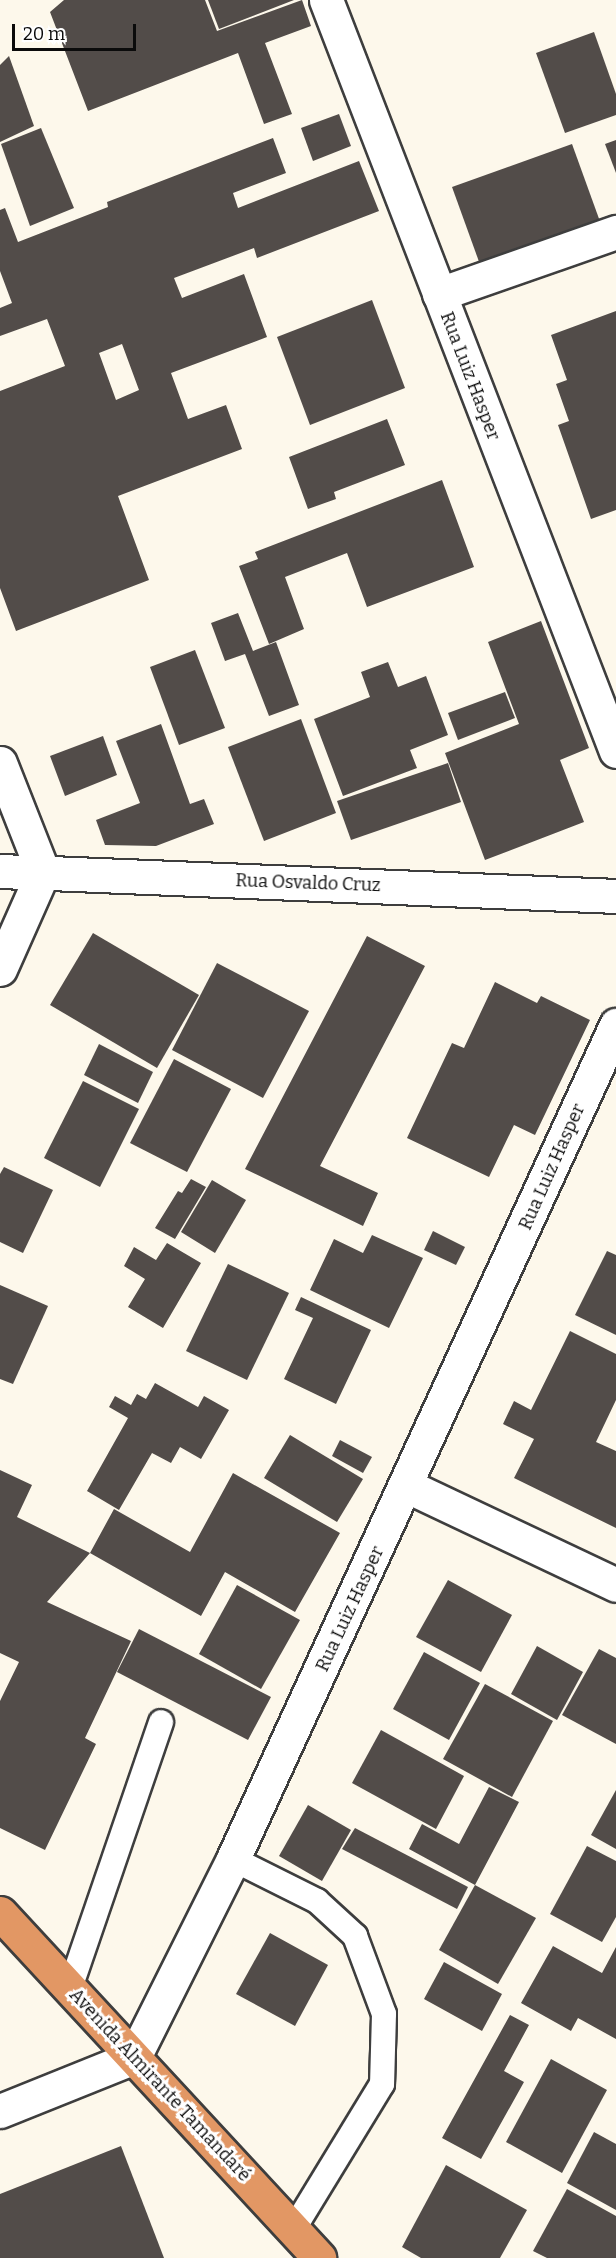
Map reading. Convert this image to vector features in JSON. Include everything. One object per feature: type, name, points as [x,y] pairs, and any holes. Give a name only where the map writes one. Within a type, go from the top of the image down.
[{"type":"highway","name":"Avenida Almirante Tamandaré","points":[[0,1913],[319,2258]]},
{"type":"street","name":"Rua Luiz Hasper","points":[[326,0],[616,751]]},
{"type":"street","points":[[439,294],[616,232]]},
{"type":"street","points":[[0,763],[43,872],[0,969]]},
{"type":"street","name":"Rua Osvaldo Cruz","points":[[0,871],[616,896]]},
{"type":"street","name":"Rua Luiz Hasper","points":[[134,2057],[233,1859],[407,1486],[616,1025]]},
{"type":"street","points":[[407,1486],[616,1585]]},
{"type":"street","points":[[0,2111],[134,2057]]},
{"type":"lane","points":[[70,1988],[161,1722]]},
{"type":"lane","points":[[233,1859],[317,1901],[355,1936],[384,2014],[382,2084],[293,2229]]},
{"type":"building","points":[[64,0],[205,0],[217,31],[302,0],[311,26],[265,43],[292,114],[264,124],[238,53],[88,111],[50,12]]},
{"type":"building","points":[[208,0],[294,0],[219,29]]},
{"type":"building","points":[[594,32],[616,94],[616,115],[565,133],[536,53]]},
{"type":"building","points":[[9,56],[34,126],[0,142],[0,65]]},
{"type":"building","points":[[339,114],[351,146],[313,161],[301,128]]},
{"type":"building","points":[[41,128],[74,208],[30,226],[1,144]]},
{"type":"building","points":[[273,138],[286,173],[233,193],[238,208],[359,161],[379,211],[257,258],[254,248],[174,278],[182,298],[244,274],[267,337],[171,373],[188,419],[226,405],[242,449],[118,496],[149,580],[16,631],[0,588],[0,391],[65,366],[47,319],[0,336],[0,308],[12,303],[0,271],[0,210],[5,208],[18,242],[108,207],[107,202]],"holes":[[[122,344],[139,390],[116,400],[99,353]]]},
{"type":"building","points":[[616,140],[616,173],[605,144]]},
{"type":"building","points":[[572,144],[602,227],[482,270],[452,187]]},
{"type":"building","points":[[372,300],[405,388],[310,425],[277,337]]},
{"type":"building","points":[[616,311],[616,510],[591,519],[558,425],[569,421],[556,384],[567,380],[551,335]]},
{"type":"building","points":[[387,419],[405,465],[334,492],[336,499],[308,509],[289,457]]},
{"type":"building","points":[[442,480],[474,567],[367,607],[347,553],[285,577],[304,629],[269,644],[239,566],[258,559],[255,552]]},
{"type":"building","points":[[238,613],[253,651],[276,642],[299,705],[269,716],[245,654],[225,661],[211,623]]},
{"type":"building","points":[[541,621],[589,748],[560,760],[584,822],[485,860],[445,753],[519,724],[488,642]]},
{"type":"building","points":[[195,650],[225,728],[179,745],[150,667]]},
{"type":"building","points":[[388,662],[398,687],[426,676],[448,735],[410,750],[417,768],[343,796],[314,719],[370,697],[361,672]]},
{"type":"building","points":[[505,692],[515,718],[458,740],[448,713]]},
{"type":"building","points":[[301,719],[336,813],[264,841],[228,747]]},
{"type":"building","points":[[161,724],[190,804],[204,799],[214,824],[156,846],[105,845],[96,820],[140,803],[116,741]]},
{"type":"building","points":[[103,736],[117,775],[65,796],[50,756]]},
{"type":"building","points":[[448,763],[461,802],[351,840],[337,801]]},
{"type":"building","points":[[93,933],[199,995],[157,1068],[50,1005]]},
{"type":"building","points":[[367,936],[425,966],[320,1166],[378,1193],[363,1226],[245,1169]]},
{"type":"building","points":[[217,963],[309,1011],[263,1098],[172,1050]]},
{"type":"building","points":[[495,982],[537,1003],[541,996],[590,1020],[535,1135],[514,1125],[489,1177],[407,1138],[452,1043],[464,1048]]},
{"type":"building","points":[[99,1044],[153,1072],[138,1103],[84,1075]]},
{"type":"building","points":[[174,1059],[231,1089],[187,1172],[130,1143]]},
{"type":"building","points":[[83,1081],[139,1109],[100,1187],[44,1158]]},
{"type":"building","points":[[4,1167],[53,1190],[23,1253],[0,1242],[0,1174]]},
{"type":"building","points":[[191,1179],[206,1187],[175,1239],[155,1228],[178,1191],[182,1193]]},
{"type":"building","points":[[212,1180],[246,1200],[215,1253],[181,1232]]},
{"type":"building","points":[[433,1231],[465,1247],[456,1265],[424,1250]]},
{"type":"building","points":[[372,1235],[423,1258],[389,1328],[310,1290],[334,1239],[363,1253]]},
{"type":"building","points":[[167,1243],[201,1263],[163,1328],[128,1307],[145,1279],[124,1266],[134,1247],[156,1260]]},
{"type":"building","points":[[607,1251],[616,1255],[616,1335],[575,1315]]},
{"type":"building","points":[[228,1264],[289,1293],[247,1380],[186,1351]]},
{"type":"building","points":[[0,1285],[48,1306],[13,1384],[0,1379]]},
{"type":"building","points":[[301,1297],[371,1330],[336,1404],[284,1379],[313,1318],[295,1310]]},
{"type":"building","points":[[570,1331],[616,1354],[616,1400],[596,1442],[616,1451],[616,1528],[514,1478],[534,1439],[503,1424],[514,1401],[531,1410]]},
{"type":"building","points":[[155,1383],[198,1407],[204,1396],[229,1410],[201,1459],[180,1447],[171,1463],[152,1453],[119,1510],[87,1491],[128,1418],[109,1407],[115,1396],[131,1405],[137,1394],[146,1399]]},
{"type":"building","points":[[290,1435],[363,1479],[337,1522],[264,1478]]},
{"type":"building","points":[[340,1440],[372,1457],[363,1473],[332,1456]]},
{"type":"building","points":[[0,1470],[32,1485],[17,1517],[90,1553],[47,1602],[131,1641],[85,1738],[96,1744],[45,1850],[0,1828],[0,1701],[19,1662],[0,1653]]},
{"type":"building","points":[[233,1473],[340,1533],[295,1612],[225,1572],[201,1616],[90,1553],[114,1509],[190,1552]]},
{"type":"building","points":[[448,1580],[512,1615],[481,1672],[416,1637]]},
{"type":"building","points":[[237,1585],[300,1620],[261,1689],[199,1654]]},
{"type":"building","points":[[139,1629],[271,1697],[248,1740],[117,1672]]},
{"type":"building","points":[[537,1646],[583,1672],[557,1720],[511,1694]]},
{"type":"building","points":[[599,1649],[616,1658],[616,1744],[562,1715]]},
{"type":"building","points":[[424,1652],[480,1683],[449,1740],[393,1709]]},
{"type":"building","points":[[485,1684],[553,1721],[512,1797],[443,1759]]},
{"type":"building","points":[[381,1730],[464,1776],[436,1829],[352,1783]]},
{"type":"building","points":[[489,1787],[519,1802],[475,1885],[409,1849],[422,1824],[459,1844]]},
{"type":"building","points":[[616,1790],[616,1849],[591,1835]]},
{"type":"building","points":[[308,1805],[351,1830],[322,1881],[279,1856]]},
{"type":"building","points":[[355,1828],[468,1887],[457,1909],[342,1849]]},
{"type":"building","points":[[587,1846],[616,1861],[616,1917],[602,1942],[550,1914]]},
{"type":"building","points":[[475,1885],[536,1918],[498,1984],[439,1950]]},
{"type":"building","points":[[270,1933],[328,1965],[295,2026],[236,1994]]},
{"type":"building","points":[[553,1946],[602,1973],[616,1947],[616,2039],[578,2018],[571,2031],[521,2003]]},
{"type":"building","points":[[444,1962],[502,1994],[482,2031],[424,1999]]},
{"type":"building","points":[[510,2015],[529,2025],[504,2071],[524,2082],[481,2159],[442,2138]]},
{"type":"building","points":[[551,2059],[607,2090],[562,2173],[506,2142]]},
{"type":"building","points":[[594,2132],[616,2144],[616,2210],[567,2183]]},
{"type":"building","points":[[121,2146],[164,2258],[0,2258],[0,2194]]},
{"type":"building","points":[[446,2165],[527,2210],[500,2258],[421,2258],[402,2247]]},
{"type":"building","points":[[567,2189],[616,2216],[616,2258],[547,2258],[533,2251]]}]
